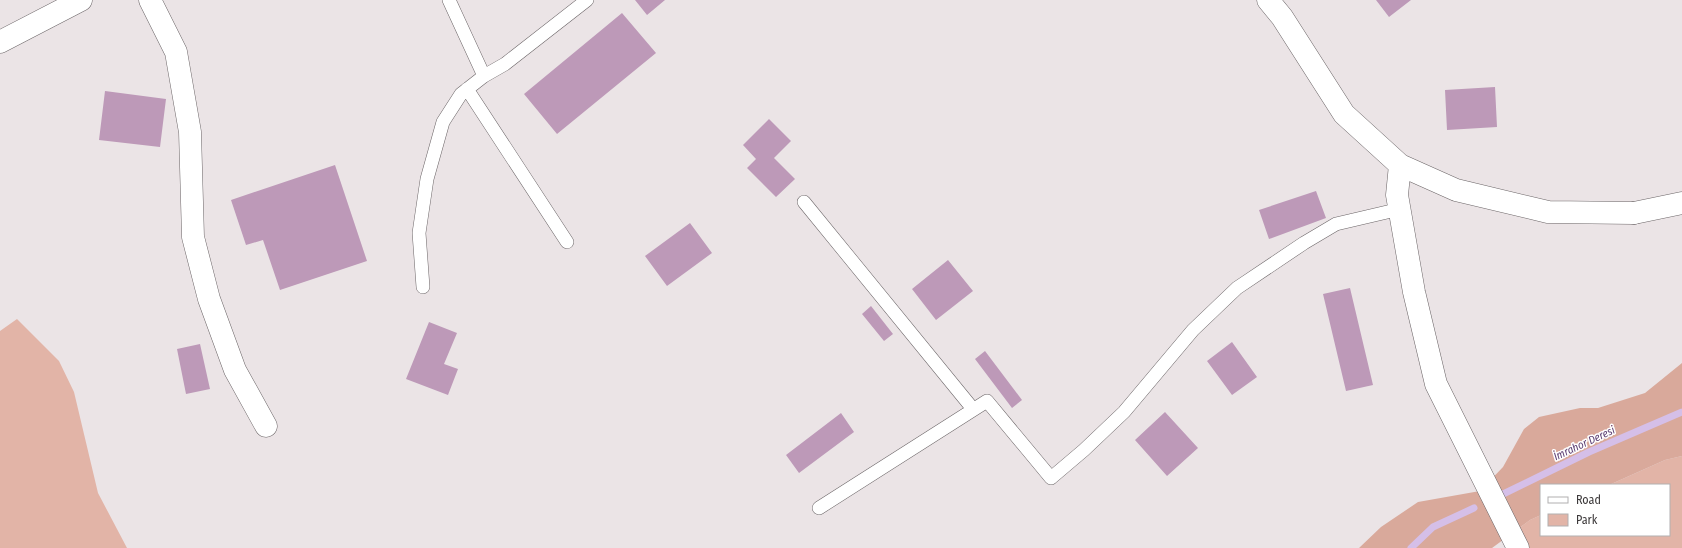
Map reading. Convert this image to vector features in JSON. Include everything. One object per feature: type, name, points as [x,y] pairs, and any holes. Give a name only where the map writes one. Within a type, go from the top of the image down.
[{"type":"street","points":[[0,42],[81,0]]},
{"type":"street","points":[[150,0],[176,52],[190,132],[193,237],[209,299],[235,370],[266,426]]},
{"type":"street","points":[[1268,0],[1282,17],[1344,114],[1400,165],[1456,190],[1548,212],[1634,213],[1682,203]]},
{"type":"street","points":[[1400,165],[1397,195],[1414,292],[1436,384],[1518,548]]},
{"type":"lane","points":[[449,0],[484,76]]},
{"type":"lane","points":[[423,287],[419,233],[427,179],[443,122],[461,94],[484,76],[505,64],[587,0]]},
{"type":"lane","points":[[467,89],[567,242]]},
{"type":"lane","points":[[804,202],[973,409]]},
{"type":"lane","points":[[819,508],[986,401],[1051,478],[1084,450],[1124,412],[1193,330],[1237,288],[1304,243],[1336,224],[1400,209]]},
{"type":"green space","points":[[17,319],[59,361],[74,392],[98,493],[127,548],[0,548],[0,331]]},
{"type":"green space","points":[[1682,456],[1682,548],[1518,548],[1511,534],[1530,520],[1540,515],[1540,536],[1670,536],[1670,484],[1611,484],[1665,460]]},
{"type":"shaded area","points":[[1682,363],[1682,456],[1665,460],[1611,484],[1540,484],[1540,515],[1530,520],[1492,548],[1359,548],[1381,527],[1418,502],[1480,491],[1503,467],[1524,429],[1539,417],[1580,408],[1598,408],[1645,393]]},
{"type":"building","points":[[635,0],[665,0],[647,15]]},
{"type":"building","points":[[1376,0],[1411,0],[1389,17]]},
{"type":"building","points":[[622,13],[656,53],[557,134],[524,94]]},
{"type":"building","points":[[1495,87],[1497,127],[1447,130],[1445,90]]},
{"type":"building","points":[[105,91],[166,99],[160,147],[99,140]]},
{"type":"building","points":[[769,119],[791,141],[774,158],[795,179],[776,197],[747,168],[756,159],[743,145]]},
{"type":"building","points":[[335,165],[367,261],[280,290],[263,240],[246,245],[231,200]]},
{"type":"building","points":[[1316,191],[1326,218],[1269,239],[1259,210]]},
{"type":"building","points":[[690,223],[712,253],[667,286],[645,256]]},
{"type":"building","points":[[948,260],[973,291],[936,320],[912,289]]},
{"type":"building","points":[[1350,288],[1373,385],[1346,391],[1323,294]]},
{"type":"building","points":[[871,306],[893,334],[884,341],[862,314]]},
{"type":"building","points":[[429,322],[457,333],[444,364],[458,369],[448,395],[406,379]]},
{"type":"building","points":[[1232,342],[1257,377],[1232,395],[1207,361]]},
{"type":"building","points":[[200,344],[210,389],[186,394],[177,349]]},
{"type":"building","points":[[985,351],[1022,400],[1012,408],[975,359]]},
{"type":"building","points":[[1165,412],[1198,448],[1167,476],[1135,440]]},
{"type":"building","points":[[841,413],[854,432],[799,473],[786,455]]},
{"type":"waterway","name":"İmrahor Deresi","points":[[1497,497],[1589,452],[1682,412]]},
{"type":"waterway","name":"İmrahor Deresi","points":[[1411,548],[1433,527],[1474,508]]}]
